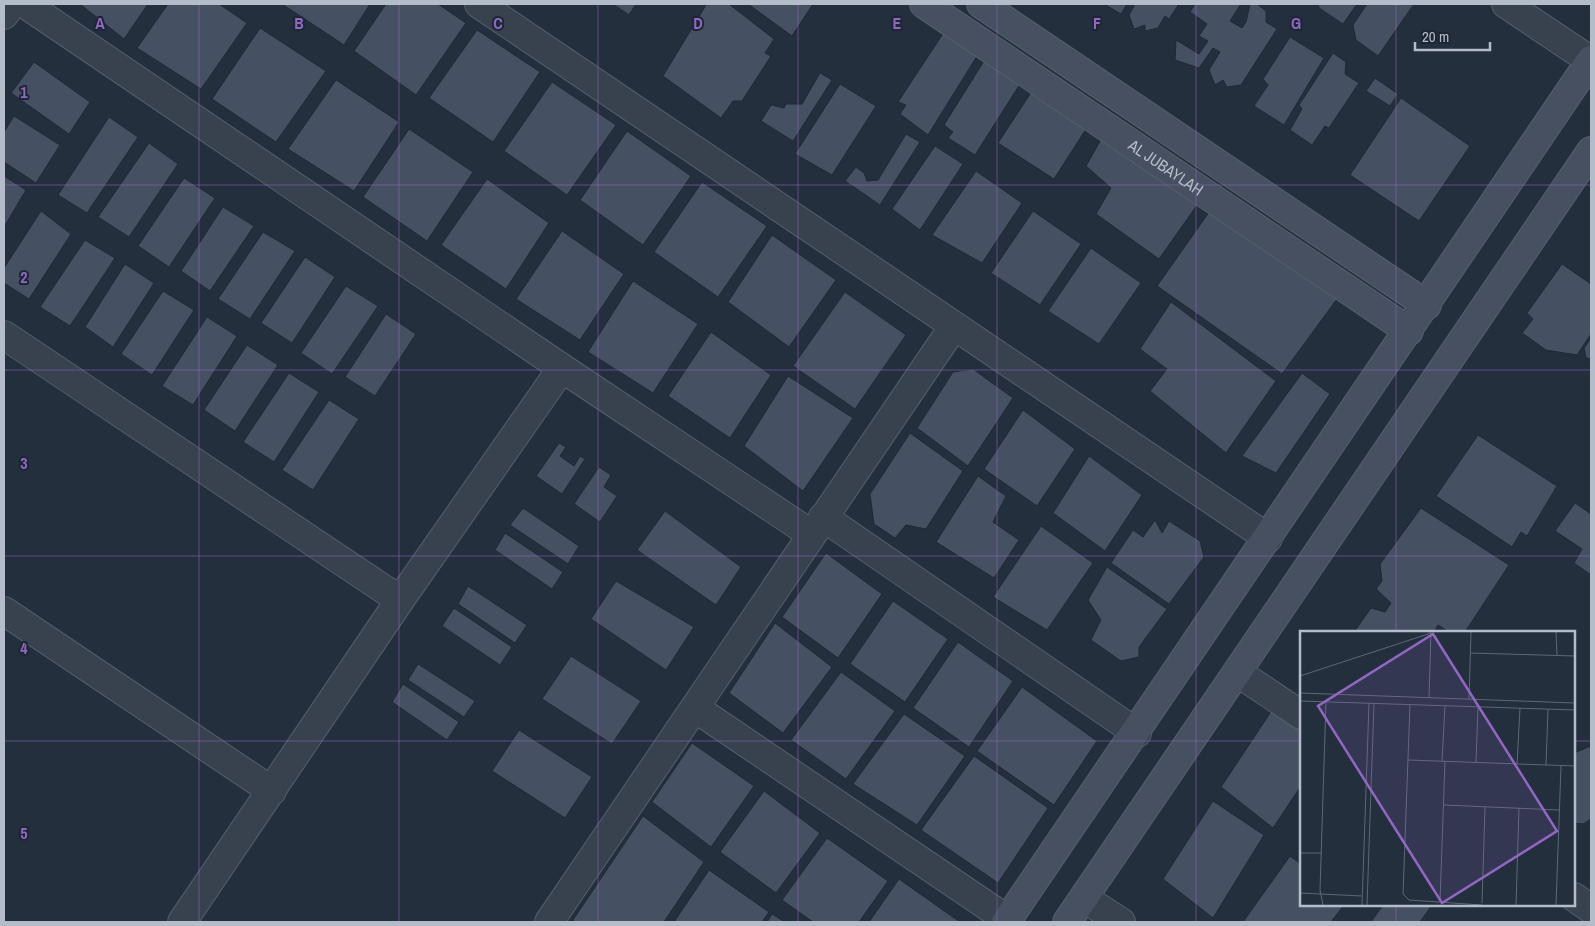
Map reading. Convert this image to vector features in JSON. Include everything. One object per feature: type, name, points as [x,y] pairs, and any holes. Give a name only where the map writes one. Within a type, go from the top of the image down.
[{"type":"street","points":[[4,15],[12,4]]},
{"type":"street","points":[[25,4],[562,368],[817,526],[1137,733]]},
{"type":"street","points":[[479,4],[1268,538]]},
{"type":"street","name":"AL JUBAYLAH","points":[[924,4],[1409,331]]},
{"type":"street","points":[[981,4],[1427,304]]},
{"type":"street","points":[[695,708],[1007,921],[1137,733],[1591,60],[1506,4]]},
{"type":"street","points":[[1067,922],[1591,151]]},
{"type":"street","points":[[549,922],[954,326]]},
{"type":"street","points":[[4,335],[400,600]]},
{"type":"street","points":[[182,922],[400,600],[562,368]]},
{"type":"street","points":[[4,610],[272,791]]},
{"type":"street","points":[[1237,672],[1300,714]]},
{"type":"street","points":[[1084,898],[1121,922]]},
{"type":"street","points":[[1575,898],[1591,909]]},
{"type":"building","points":[[80,4],[148,4],[124,39]]},
{"type":"building","points":[[168,4],[219,4],[247,23],[201,89],[137,48]]},
{"type":"building","points":[[282,4],[370,4],[344,45]]},
{"type":"building","points":[[386,4],[438,4],[466,23],[416,95],[354,51]]},
{"type":"building","points":[[613,4],[636,4],[629,15]]},
{"type":"building","points":[[705,4],[729,4],[774,39],[765,53],[771,56],[742,101],[733,101],[721,118],[663,76]]},
{"type":"building","points":[[748,4],[813,4],[792,36]]},
{"type":"building","points":[[1104,4],[1127,4],[1121,14]]},
{"type":"building","points":[[1135,4],[1179,4],[1169,19],[1165,16],[1158,28],[1145,31],[1145,25],[1134,29],[1129,15]]},
{"type":"building","points":[[1195,4],[1241,4],[1230,21],[1242,28],[1246,22],[1250,4],[1257,4],[1266,11],[1266,22],[1277,29],[1241,85],[1227,87],[1223,80],[1215,85],[1209,70],[1220,52],[1213,48],[1199,68],[1175,60],[1176,40],[1199,54],[1208,41],[1199,36],[1207,24],[1190,12]]},
{"type":"building","points":[[1318,4],[1357,4],[1343,24],[1319,8]]},
{"type":"building","points":[[1367,4],[1414,4],[1378,56],[1356,40],[1353,25]]},
{"type":"building","points":[[260,28],[326,71],[276,142],[212,99]]},
{"type":"building","points":[[946,29],[960,37],[957,43],[977,56],[928,135],[900,114],[906,105],[898,102]]},
{"type":"building","points":[[477,30],[540,72],[493,142],[429,98]]},
{"type":"building","points":[[1290,37],[1324,58],[1284,125],[1254,106],[1268,85],[1263,79]]},
{"type":"building","points":[[1333,53],[1346,62],[1345,74],[1359,83],[1329,128],[1325,126],[1312,145],[1290,130],[1302,109],[1299,105]]},
{"type":"building","points":[[984,61],[1022,81],[975,155],[948,138],[953,132],[944,125]]},
{"type":"building","points":[[34,62],[90,102],[69,134],[11,93]]},
{"type":"building","points":[[820,73],[832,80],[793,141],[761,121],[771,105],[784,108],[786,104],[802,104]]},
{"type":"building","points":[[1375,78],[1398,94],[1390,106],[1366,91]]},
{"type":"building","points":[[336,80],[399,122],[354,191],[288,149]]},
{"type":"building","points":[[552,82],[616,125],[567,195],[504,151]]},
{"type":"building","points":[[840,84],[876,106],[832,175],[795,154]]},
{"type":"building","points":[[1034,88],[1088,126],[1054,179],[998,143]]},
{"type":"building","points":[[1401,98],[1470,146],[1419,221],[1350,175]]},
{"type":"building","points":[[14,116],[60,145],[36,183],[4,162],[4,132]]},
{"type":"building","points":[[109,117],[138,137],[87,213],[58,195]]},
{"type":"building","points":[[409,129],[473,172],[427,241],[363,197]]},
{"type":"building","points":[[627,131],[691,176],[643,245],[580,200]]},
{"type":"building","points":[[906,134],[920,142],[880,205],[845,181],[856,167],[864,173],[867,181],[878,180]]},
{"type":"building","points":[[1103,136],[1200,201],[1159,259],[1096,214],[1111,188],[1086,166]]},
{"type":"building","points":[[149,143],[178,164],[129,237],[98,217]]},
{"type":"building","points":[[935,146],[963,164],[920,230],[892,209]]},
{"type":"building","points":[[976,171],[1022,203],[982,263],[932,235]]},
{"type":"building","points":[[4,176],[26,190],[4,227]]},
{"type":"building","points":[[184,178],[215,198],[169,267],[138,246]]},
{"type":"building","points":[[487,179],[549,223],[506,289],[441,245]]},
{"type":"building","points":[[702,182],[767,226],[718,297],[654,252]]},
{"type":"building","points":[[223,207],[254,226],[210,291],[181,271]]},
{"type":"building","points":[[1212,208],[1337,299],[1282,374],[1157,286]]},
{"type":"building","points":[[41,211],[71,234],[29,299],[4,283],[4,268]]},
{"type":"building","points":[[1033,211],[1081,244],[1040,305],[991,273]]},
{"type":"building","points":[[562,231],[624,274],[580,340],[516,299]]},
{"type":"building","points":[[263,232],[295,251],[250,319],[218,299]]},
{"type":"building","points":[[772,235],[836,280],[789,347],[728,302]]},
{"type":"building","points":[[85,240],[115,258],[70,326],[40,307]]},
{"type":"building","points":[[1091,248],[1141,283],[1099,344],[1048,311]]},
{"type":"building","points":[[305,257],[335,277],[292,343],[261,323]]},
{"type":"building","points":[[125,264],[154,283],[113,347],[85,327]]},
{"type":"building","points":[[1562,264],[1591,284],[1591,334],[1577,355],[1546,350],[1522,333],[1533,319],[1527,313]]},
{"type":"building","points":[[633,281],[698,324],[653,393],[588,352]]},
{"type":"building","points":[[346,286],[378,306],[332,374],[301,353]]},
{"type":"building","points":[[163,291],[194,310],[152,375],[121,354]]},
{"type":"building","points":[[845,292],[906,335],[855,409],[793,366]]},
{"type":"building","points":[[1171,302],[1276,381],[1226,453],[1150,391],[1167,369],[1140,349]]},
{"type":"building","points":[[386,314],[416,334],[375,396],[345,377]]},
{"type":"building","points":[[207,317],[237,336],[193,405],[162,386]]},
{"type":"building","points":[[711,332],[771,375],[730,438],[668,396]]},
{"type":"building","points":[[1591,338],[1591,359],[1586,358],[1584,348]]},
{"type":"building","points":[[247,345],[278,365],[235,431],[204,410]]},
{"type":"building","points":[[973,369],[1013,398],[968,466],[917,428],[953,372]]},
{"type":"building","points":[[289,373],[319,392],[274,462],[243,442]]},
{"type":"building","points":[[1302,373],[1330,394],[1276,473],[1242,456]]},
{"type":"building","points":[[788,376],[853,418],[803,491],[744,446]]},
{"type":"building","points":[[329,400],[359,419],[313,490],[282,470]]},
{"type":"building","points":[[1023,410],[1075,449],[1037,506],[984,469]]},
{"type":"building","points":[[910,433],[963,471],[926,529],[906,525],[895,538],[874,524],[870,494]]},
{"type":"building","points":[[1478,435],[1557,486],[1527,536],[1521,532],[1512,547],[1436,496]]},
{"type":"building","points":[[559,443],[566,447],[560,456],[574,466],[580,456],[585,459],[562,494],[536,476]]},
{"type":"building","points":[[1089,456],[1142,495],[1105,551],[1053,513]]},
{"type":"building","points":[[599,467],[611,475],[604,487],[617,496],[600,522],[574,504]]},
{"type":"building","points":[[978,476],[1006,496],[993,522],[1019,540],[994,578],[936,542]]},
{"type":"building","points":[[1575,503],[1591,514],[1591,575],[1574,563],[1582,549],[1555,531]]},
{"type":"building","points":[[523,508],[579,546],[568,564],[510,525]]},
{"type":"building","points":[[1421,508],[1509,565],[1466,631],[1447,631],[1438,625],[1435,631],[1355,631],[1371,608],[1385,612],[1391,603],[1376,589],[1382,581],[1380,564]]},
{"type":"building","points":[[665,511],[741,567],[716,605],[637,550]]},
{"type":"building","points":[[1155,520],[1162,533],[1169,521],[1200,541],[1204,557],[1169,604],[1111,563],[1133,530],[1143,537]]},
{"type":"building","points":[[1041,526],[1093,563],[1047,630],[993,597]]},
{"type":"building","points":[[505,533],[563,572],[552,589],[495,550]]},
{"type":"building","points":[[826,553],[882,594],[838,658],[782,617]]},
{"type":"building","points":[[1107,567],[1167,609],[1139,647],[1139,657],[1121,661],[1091,640],[1101,620],[1088,600]]},
{"type":"building","points":[[616,581],[694,627],[666,670],[591,619]]},
{"type":"building","points":[[468,586],[527,625],[515,643],[458,604]]},
{"type":"building","points":[[893,601],[948,639],[905,702],[850,664]]},
{"type":"building","points":[[454,608],[512,647],[500,665],[442,626]]},
{"type":"building","points":[[775,623],[832,667],[783,733],[729,693]]},
{"type":"building","points":[[958,642],[1013,681],[969,747],[913,708]]},
{"type":"building","points":[[571,656],[641,701],[612,744],[542,699]]},
{"type":"building","points":[[418,664],[475,701],[464,717],[408,680]]},
{"type":"building","points":[[841,672],[895,711],[846,779],[791,740]]},
{"type":"building","points":[[403,684],[459,722],[447,740],[392,702]]},
{"type":"building","points":[[1022,687],[1097,741],[1054,805],[977,751]]},
{"type":"building","points":[[1272,710],[1300,730],[1300,788],[1273,828],[1221,787]]},
{"type":"building","points":[[904,714],[965,756],[917,825],[853,784]]},
{"type":"building","points":[[519,730],[592,777],[565,818],[492,771]]},
{"type":"building","points":[[692,743],[754,786],[711,847],[652,802]]},
{"type":"building","points":[[1591,746],[1591,819],[1583,824],[1575,823],[1575,753]]},
{"type":"building","points":[[974,756],[1048,808],[998,883],[921,830]]},
{"type":"building","points":[[764,791],[820,833],[776,893],[720,852]]},
{"type":"building","points":[[1213,801],[1264,835],[1213,918],[1163,879]]},
{"type":"building","points":[[643,816],[704,862],[664,922],[575,922],[573,920]]},
{"type":"building","points":[[827,838],[888,881],[859,922],[813,922],[782,900]]},
{"type":"building","points":[[1290,856],[1300,863],[1300,906],[1343,906],[1331,922],[1243,922]]},
{"type":"building","points":[[709,870],[769,912],[762,922],[674,922]]},
{"type":"building","points":[[899,879],[960,922],[869,922]]},
{"type":"building","points":[[1382,906],[1431,906],[1420,922],[1371,922]]},
{"type":"building","points":[[772,914],[785,922],[767,922]]}]
